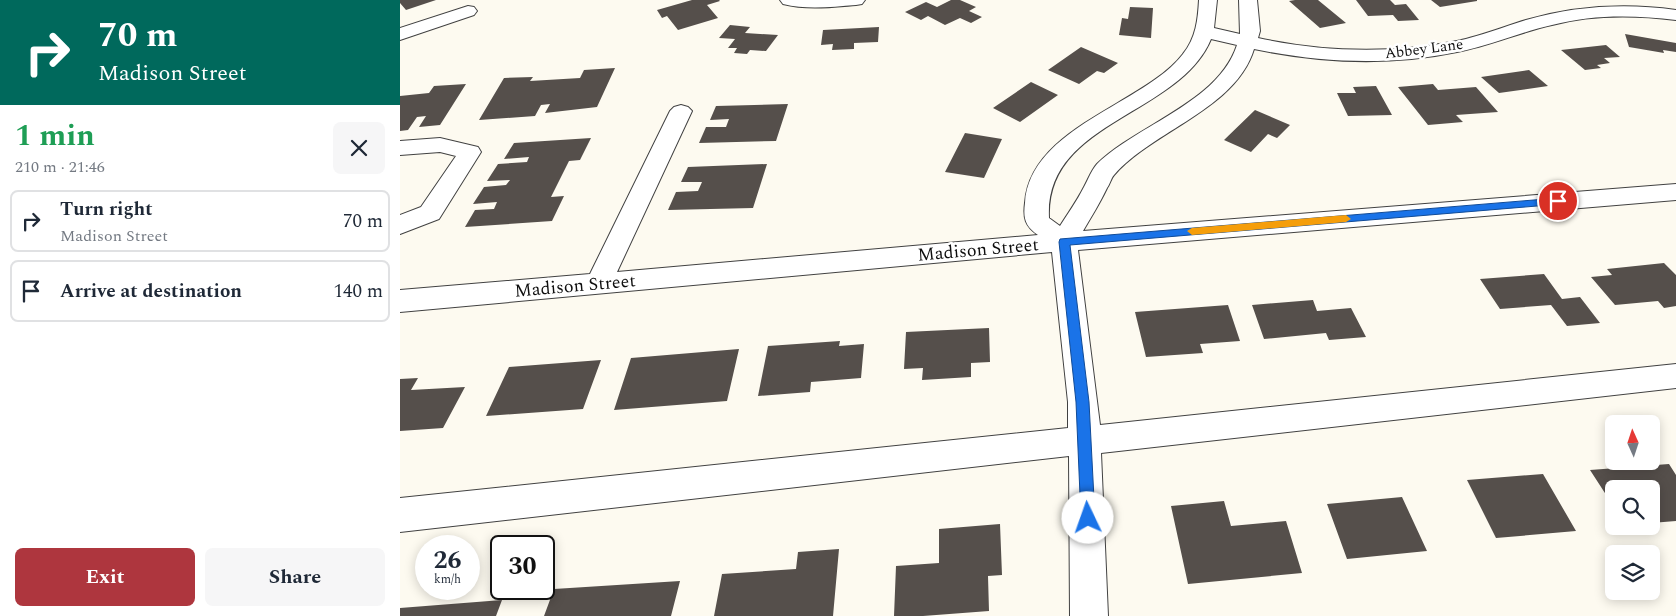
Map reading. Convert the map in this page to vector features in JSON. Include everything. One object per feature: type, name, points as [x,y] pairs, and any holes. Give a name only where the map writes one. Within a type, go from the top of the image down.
[{"type":"street","points":[[789,0],[814,3],[856,0]]},
{"type":"street","points":[[1064,242],[1037,222],[1037,200],[1044,177],[1058,156],[1090,128],[1157,88],[1188,62],[1204,32],[1209,10],[1208,0]]},
{"type":"street","points":[[1089,616],[1083,402],[1064,242],[1104,171],[1130,147],[1177,120],[1210,96],[1232,71],[1249,42],[1251,11],[1248,0]]},
{"type":"street","name":"Abbey Lane","points":[[1204,32],[1319,54],[1386,55],[1457,47],[1495,38],[1532,24],[1576,14],[1637,6],[1676,16]]},
{"type":"street","points":[[400,34],[468,12]]},
{"type":"street","points":[[598,284],[681,111]]},
{"type":"street","points":[[400,148],[440,145],[470,152],[430,212],[400,225]]},
{"type":"street","name":"Madison Street","points":[[400,301],[1064,242],[1676,192]]},
{"type":"street","points":[[400,514],[1084,440],[1120,438],[1676,376]]},
{"type":"building","points":[[400,0],[436,0],[406,10],[400,3]]},
{"type":"building","points":[[692,0],[719,0],[707,5],[718,18],[678,30],[667,16],[662,18],[657,10]]},
{"type":"building","points":[[951,0],[960,0],[976,7],[969,11],[982,17],[971,23],[960,18],[945,25],[928,16],[921,20],[905,12],[926,2],[937,7]]},
{"type":"building","points":[[1318,0],[1346,23],[1320,28],[1289,1]]},
{"type":"building","points":[[1356,0],[1390,0],[1395,5],[1406,4],[1419,20],[1398,21],[1393,15],[1368,16]]},
{"type":"building","points":[[1431,0],[1477,0],[1477,1],[1440,7]]},
{"type":"building","points":[[1130,7],[1153,8],[1151,38],[1119,35],[1122,18],[1128,19]]},
{"type":"building","points":[[730,25],[750,27],[745,33],[778,35],[766,51],[750,50],[747,54],[734,53],[737,48],[728,48],[735,39],[719,38]]},
{"type":"building","points":[[879,27],[878,42],[854,43],[854,49],[832,50],[833,44],[821,45],[823,30]]},
{"type":"building","points":[[1625,34],[1676,43],[1676,52],[1663,50],[1664,53],[1629,47]]},
{"type":"building","points":[[1606,45],[1620,57],[1604,58],[1610,63],[1597,65],[1601,68],[1585,70],[1561,50]]},
{"type":"building","points":[[1081,47],[1118,63],[1104,73],[1097,71],[1079,84],[1048,70]]},
{"type":"building","points":[[615,68],[597,107],[545,113],[550,104],[541,105],[535,116],[479,120],[504,78],[533,77],[530,81],[580,78],[584,70]]},
{"type":"building","points":[[1529,70],[1548,86],[1499,93],[1481,77]]},
{"type":"building","points":[[1031,82],[1058,95],[1020,122],[993,108]]},
{"type":"building","points":[[466,84],[440,125],[419,127],[426,116],[417,117],[408,130],[400,131],[400,96],[429,93],[434,86]]},
{"type":"building","points":[[1433,84],[1438,90],[1476,87],[1498,112],[1456,115],[1463,122],[1428,125],[1398,87]]},
{"type":"building","points":[[1376,86],[1392,115],[1348,116],[1337,93],[1356,93],[1353,87]]},
{"type":"building","points":[[788,104],[776,141],[699,143],[706,127],[726,127],[729,119],[710,120],[716,106]]},
{"type":"building","points":[[1255,110],[1290,125],[1277,138],[1268,134],[1251,152],[1224,140]]},
{"type":"building","points":[[965,133],[1002,139],[984,178],[945,172]]},
{"type":"building","points":[[591,138],[580,160],[569,161],[551,197],[564,196],[552,221],[465,227],[475,210],[494,209],[497,202],[473,204],[484,187],[506,185],[510,180],[487,181],[498,164],[527,162],[529,157],[504,159],[514,143]]},
{"type":"building","points":[[767,164],[753,208],[668,210],[676,192],[698,191],[702,182],[681,182],[688,167]]},
{"type":"building","points":[[1664,263],[1676,275],[1676,306],[1664,308],[1658,301],[1615,305],[1591,277],[1612,275],[1607,269]]},
{"type":"building","points":[[1544,274],[1562,299],[1580,297],[1600,323],[1567,326],[1551,305],[1500,309],[1480,279]]},
{"type":"building","points":[[1313,300],[1317,311],[1351,308],[1366,337],[1329,340],[1326,333],[1264,339],[1252,305]]},
{"type":"building","points":[[1228,305],[1240,341],[1200,344],[1203,353],[1146,357],[1135,312]]},
{"type":"building","points":[[989,328],[990,362],[971,363],[971,377],[922,380],[923,368],[904,369],[906,332]]},
{"type":"building","points":[[840,341],[839,346],[864,344],[861,378],[811,382],[810,392],[758,396],[768,346]]},
{"type":"building","points":[[739,349],[727,401],[614,410],[631,358]]},
{"type":"building","points":[[601,360],[583,409],[486,416],[509,367]]},
{"type":"building","points":[[418,378],[411,390],[465,387],[443,428],[400,431],[400,379]]},
{"type":"building","points":[[1669,464],[1676,475],[1676,521],[1660,522],[1660,480],[1605,480],[1605,493],[1590,470],[1660,470],[1660,465]]},
{"type":"building","points":[[1543,474],[1576,531],[1496,538],[1467,480]]},
{"type":"building","points":[[1402,497],[1427,551],[1347,559],[1327,504]]},
{"type":"building","points":[[1224,501],[1231,526],[1286,521],[1302,573],[1188,584],[1171,506]]},
{"type":"building","points":[[1000,524],[1002,575],[988,576],[989,611],[923,616],[894,616],[896,566],[939,563],[939,529]]},
{"type":"building","points":[[839,549],[833,616],[714,616],[722,574],[796,569],[798,552]]},
{"type":"building","points":[[680,581],[671,616],[544,616],[550,600],[555,600],[555,589]]},
{"type":"building","points":[[502,600],[496,616],[400,616],[400,608]]},
{"type":"slow traffic","points":[[1192,231],[1346,219]]},
{"type":"route","points":[[1088,518],[1083,402],[1064,242],[1558,201]]}]
